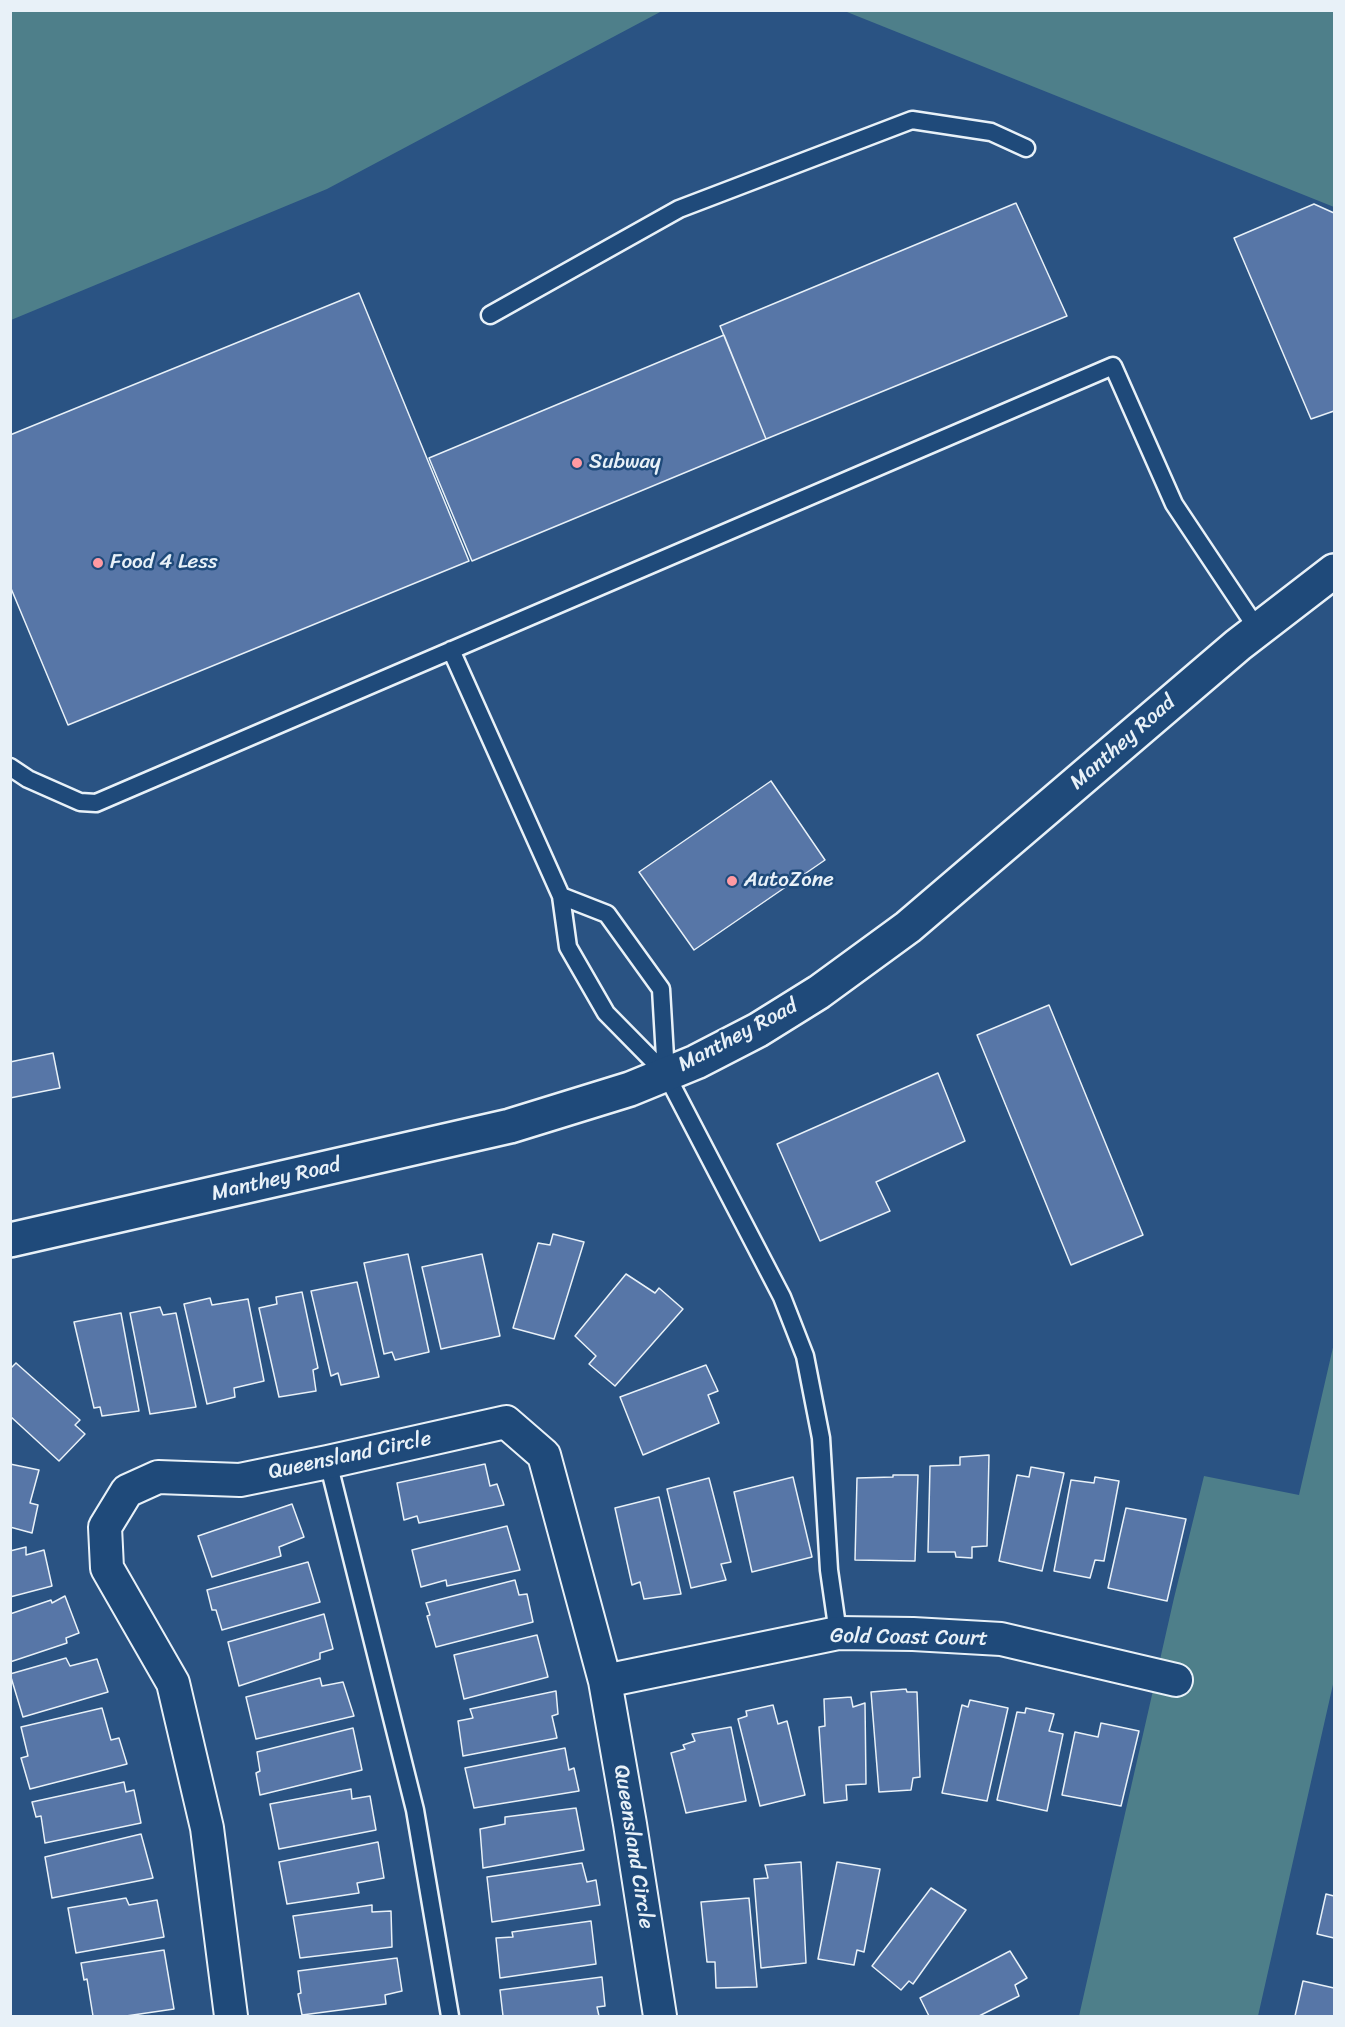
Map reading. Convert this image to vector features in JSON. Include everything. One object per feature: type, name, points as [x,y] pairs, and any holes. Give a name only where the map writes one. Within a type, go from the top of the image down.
[{"type":"street","name":"Manthey Road","points":[[10,1240],[510,1126],[630,1089],[696,1062],[758,1030],[819,992],[908,927],[1258,630],[1335,571]]},
{"type":"street","name":"Queensland Circle","points":[[231,2016],[207,1828],[173,1683],[107,1568],[105,1527],[127,1491],[158,1477],[240,1480],[506,1422],[544,1455],[605,1681],[660,2016]]},
{"type":"street","name":"Gold Coast Court","points":[[605,1681],[838,1633],[1001,1639],[1176,1680]]},
{"type":"lane","points":[[490,315],[679,209],[912,120],[991,132],[1026,148]]},
{"type":"lane","points":[[10,767],[28,779],[80,802],[96,803],[1113,366],[1174,504],[1258,630]]},
{"type":"lane","points":[[451,650],[561,896],[568,947],[606,1013],[666,1074],[782,1297],[805,1356],[821,1438],[829,1570],[838,1633]]},
{"type":"lane","points":[[561,896],[607,914],[661,989],[666,1074]]},
{"type":"lane","points":[[328,1462],[415,1810],[450,2016]]},
{"type":"green space","points":[[11,10],[662,11],[327,189],[11,320]]},
{"type":"green space","points":[[843,11],[1334,11],[1334,207],[847,12]]},
{"type":"green space","points":[[1334,1343],[1334,1680],[1258,2016],[1079,2016],[1204,1476],[1299,1495]]},
{"type":"building","points":[[1016,203],[1067,316],[766,439],[720,326]]},
{"type":"building","points":[[1314,204],[1334,213],[1334,411],[1311,419],[1234,238]]},
{"type":"building","points":[[359,293],[469,561],[68,725],[10,586],[10,435]]},
{"type":"building","points":[[724,335],[766,439],[472,561],[429,458]]},
{"type":"building","points":[[771,781],[825,860],[694,950],[639,872]]},
{"type":"building","points":[[1049,1005],[1143,1235],[1071,1265],[977,1035]]},
{"type":"building","points":[[53,1053],[60,1088],[10,1098],[10,1062]]},
{"type":"building","points":[[938,1073],[965,1141],[876,1182],[890,1211],[820,1241],[777,1144]]},
{"type":"building","points":[[553,1234],[584,1242],[554,1339],[513,1328],[538,1243],[550,1245]]},
{"type":"building","points":[[408,1254],[429,1352],[395,1360],[392,1352],[384,1354],[364,1263]]},
{"type":"building","points":[[482,1254],[500,1336],[441,1349],[422,1267]]},
{"type":"building","points":[[626,1274],[655,1293],[659,1288],[683,1309],[615,1386],[589,1364],[596,1356],[575,1336]]},
{"type":"building","points":[[357,1282],[379,1377],[341,1385],[338,1373],[331,1376],[311,1291]]},
{"type":"building","points":[[302,1292],[318,1368],[313,1370],[316,1391],[279,1397],[259,1308],[277,1304],[276,1297]]},
{"type":"building","points":[[210,1298],[212,1305],[248,1299],[264,1381],[234,1388],[235,1397],[207,1404],[184,1304]]},
{"type":"building","points":[[160,1307],[163,1315],[176,1313],[196,1407],[150,1414],[130,1313]]},
{"type":"building","points":[[121,1313],[139,1411],[102,1416],[100,1407],[94,1408],[74,1322]]},
{"type":"building","points":[[16,1363],[80,1420],[75,1425],[85,1434],[59,1461],[10,1416],[10,1369]]},
{"type":"building","points":[[706,1365],[718,1391],[708,1395],[719,1423],[643,1455],[620,1397]]},
{"type":"building","points":[[989,1455],[987,1546],[972,1547],[972,1558],[956,1557],[955,1552],[928,1552],[930,1466],[960,1465],[960,1457]]},
{"type":"building","points":[[10,1464],[39,1470],[30,1503],[38,1505],[32,1533],[10,1527]]},
{"type":"building","points":[[485,1464],[490,1486],[497,1484],[504,1505],[419,1523],[417,1516],[404,1520],[397,1483]]},
{"type":"building","points":[[1031,1467],[1064,1473],[1042,1571],[999,1561],[1017,1475],[1029,1477]]},
{"type":"building","points":[[893,1475],[918,1475],[915,1561],[855,1560],[857,1478],[893,1477]]},
{"type":"building","points":[[793,1477],[812,1557],[752,1572],[734,1492]]},
{"type":"building","points":[[1095,1477],[1119,1481],[1104,1561],[1095,1560],[1090,1578],[1054,1571],[1071,1480],[1094,1483]]},
{"type":"building","points":[[709,1478],[731,1562],[721,1564],[726,1580],[691,1588],[667,1489]]},
{"type":"building","points":[[659,1497],[681,1594],[644,1599],[640,1582],[632,1585],[615,1508]]},
{"type":"building","points":[[292,1504],[304,1537],[279,1547],[281,1556],[212,1577],[198,1536]]},
{"type":"building","points":[[1126,1508],[1186,1519],[1167,1601],[1108,1588]]},
{"type":"building","points":[[507,1526],[520,1570],[447,1586],[446,1580],[421,1587],[412,1550]]},
{"type":"building","points":[[26,1547],[26,1555],[44,1550],[52,1586],[10,1597],[10,1551]]},
{"type":"building","points":[[308,1562],[320,1602],[222,1630],[216,1610],[212,1610],[207,1590]]},
{"type":"building","points":[[515,1580],[519,1595],[527,1594],[533,1622],[436,1647],[427,1616],[430,1615],[426,1603]]},
{"type":"building","points":[[65,1596],[79,1633],[66,1638],[67,1643],[10,1662],[10,1614],[51,1600],[52,1603]]},
{"type":"building","points":[[324,1614],[333,1649],[320,1653],[320,1659],[239,1686],[228,1642]]},
{"type":"building","points":[[537,1635],[548,1677],[464,1699],[454,1655]]},
{"type":"building","points":[[66,1658],[70,1666],[97,1659],[108,1692],[23,1717],[10,1674]]},
{"type":"building","points":[[320,1678],[322,1686],[343,1682],[354,1716],[256,1739],[246,1697]]},
{"type":"building","points":[[906,1689],[907,1692],[917,1692],[920,1777],[913,1778],[911,1790],[879,1792],[871,1692]]},
{"type":"building","points":[[556,1691],[558,1714],[552,1716],[557,1738],[463,1756],[458,1721],[473,1718],[470,1709]]},
{"type":"building","points":[[851,1697],[853,1707],[865,1703],[866,1784],[846,1785],[847,1800],[824,1803],[819,1727],[825,1726],[824,1699]]},
{"type":"building","points":[[970,1700],[1008,1708],[987,1801],[942,1793],[962,1705],[968,1707]]},
{"type":"building","points":[[773,1705],[778,1724],[787,1721],[805,1795],[760,1806],[738,1719],[747,1716],[746,1711]]},
{"type":"building","points":[[102,1708],[111,1740],[119,1738],[127,1764],[30,1789],[21,1758],[28,1756],[21,1727]]},
{"type":"building","points":[[1026,1708],[1054,1714],[1049,1731],[1063,1734],[1047,1811],[997,1800],[1017,1712],[1025,1713]]},
{"type":"building","points":[[1101,1723],[1139,1731],[1121,1806],[1062,1795],[1075,1732],[1098,1737]]},
{"type":"building","points":[[731,1727],[746,1801],[686,1813],[671,1753],[685,1749],[683,1745],[695,1741],[692,1734]]},
{"type":"building","points":[[353,1728],[362,1770],[260,1795],[256,1773],[260,1771],[257,1752]]},
{"type":"building","points":[[565,1748],[569,1770],[574,1768],[579,1791],[474,1808],[465,1768]]},
{"type":"building","points":[[124,1782],[126,1792],[134,1790],[141,1823],[45,1843],[41,1816],[36,1817],[32,1802]]},
{"type":"building","points":[[351,1789],[352,1799],[370,1796],[376,1830],[279,1849],[270,1804]]},
{"type":"building","points":[[576,1808],[584,1850],[483,1868],[480,1829],[505,1824],[505,1817]]},
{"type":"building","points":[[141,1834],[153,1878],[52,1898],[45,1857]]},
{"type":"building","points":[[378,1842],[384,1878],[357,1883],[359,1893],[287,1904],[279,1862]]},
{"type":"building","points":[[801,1862],[806,1963],[761,1968],[754,1879],[768,1878],[765,1865]]},
{"type":"building","points":[[837,1862],[880,1869],[864,1952],[857,1950],[854,1965],[818,1959]]},
{"type":"building","points":[[582,1863],[587,1882],[596,1880],[600,1905],[492,1922],[487,1877]]},
{"type":"building","points":[[931,1888],[966,1910],[913,1984],[909,1981],[901,1990],[872,1966]]},
{"type":"building","points":[[1326,1894],[1334,1896],[1334,1938],[1317,1934]]},
{"type":"building","points":[[126,1898],[129,1905],[157,1900],[164,1937],[76,1953],[68,1908]]},
{"type":"building","points":[[749,1898],[757,1987],[716,1988],[715,1962],[707,1962],[701,1902]]},
{"type":"building","points":[[372,1905],[372,1912],[391,1911],[392,1947],[300,1958],[293,1916]]},
{"type":"building","points":[[591,1921],[596,1964],[500,1978],[496,1938],[513,1937],[512,1932]]},
{"type":"building","points":[[164,1950],[174,2009],[126,2016],[93,2016],[87,1979],[84,1980],[81,1963]]},
{"type":"building","points":[[1010,1951],[1027,1978],[1015,1985],[1019,1996],[979,2016],[929,2016],[920,1998]]},
{"type":"building","points":[[397,1958],[402,1991],[385,1995],[386,2004],[302,2015],[298,1994],[301,1993],[298,1971]]},
{"type":"building","points":[[602,1977],[605,2006],[597,2007],[599,2016],[503,2016],[500,1990]]},
{"type":"building","points":[[1303,1981],[1334,1988],[1334,2016],[1295,2016]]},
{"type":"place","name":"Subway","points":[[577,463]]},
{"type":"place","name":"Food 4 Less","points":[[98,563]]},
{"type":"place","name":"AutoZone","points":[[732,881]]}]
